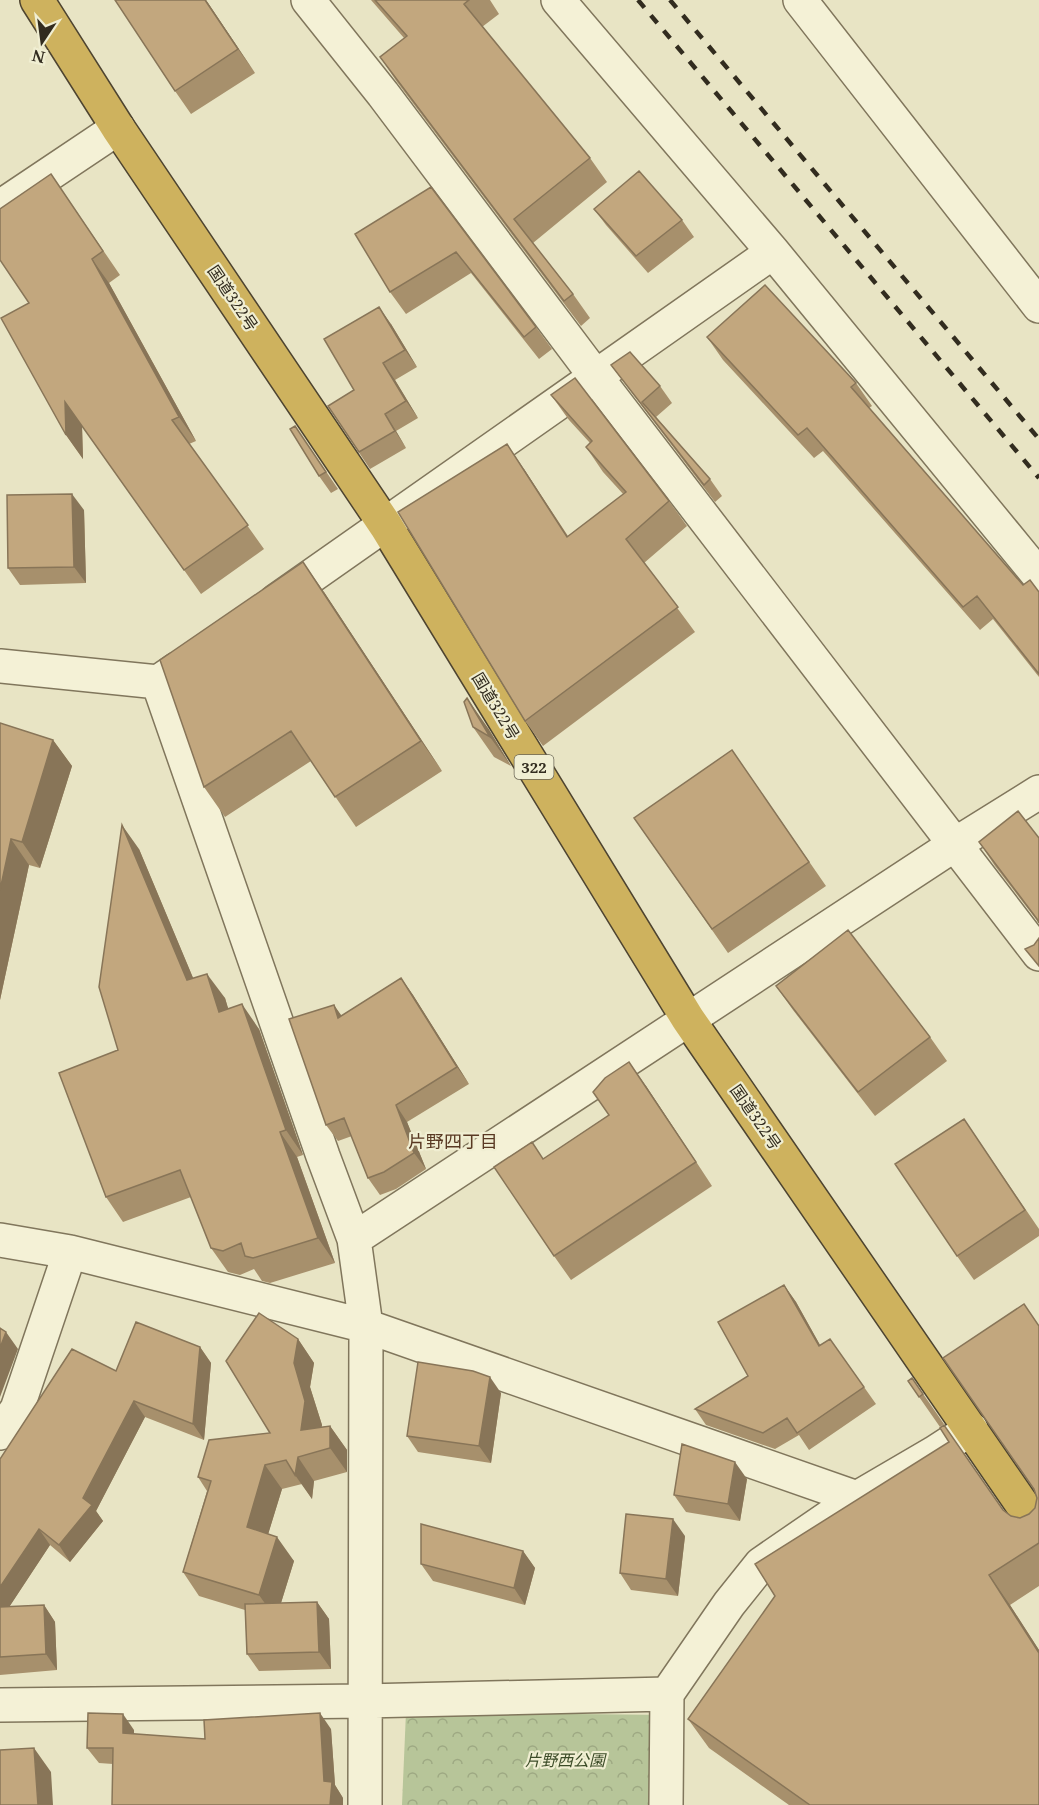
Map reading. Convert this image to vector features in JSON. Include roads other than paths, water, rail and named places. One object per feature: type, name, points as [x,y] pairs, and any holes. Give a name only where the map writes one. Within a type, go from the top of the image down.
[{"type":"highway","name":"国道322号","points":[[37,0],[118,128],[386,526],[688,1019],[1039,1529]]},
{"type":"street","points":[[308,0],[383,94],[1039,954]]},
{"type":"street","points":[[558,0],[773,252],[1039,576]]},
{"type":"street","points":[[800,0],[1039,306]]},
{"type":"street","points":[[0,207],[118,128]]},
{"type":"street","points":[[253,617],[386,526],[773,252]]},
{"type":"street","points":[[0,666],[158,682],[206,650]]},
{"type":"street","points":[[158,682],[354,1239],[366,1326],[365,1805]]},
{"type":"street","points":[[354,1239],[954,845],[1039,792]]},
{"type":"street","points":[[0,1240],[70,1252],[366,1326],[857,1498]]},
{"type":"street","points":[[0,1433],[17,1409],[70,1252]]},
{"type":"street","points":[[666,1805],[667,1694],[729,1604],[760,1564],[857,1498],[971,1429]]},
{"type":"street","points":[[0,1705],[364,1701],[667,1694]]},
{"type":"railway","points":[[638,0],[1039,478]]},
{"type":"railway","points":[[670,0],[1039,439]]},
{"type":"district","name":"片野四丁目","points":[[453,1141]]},
{"type":"park label","name":"片野西公園","points":[[565,1760]]}]
